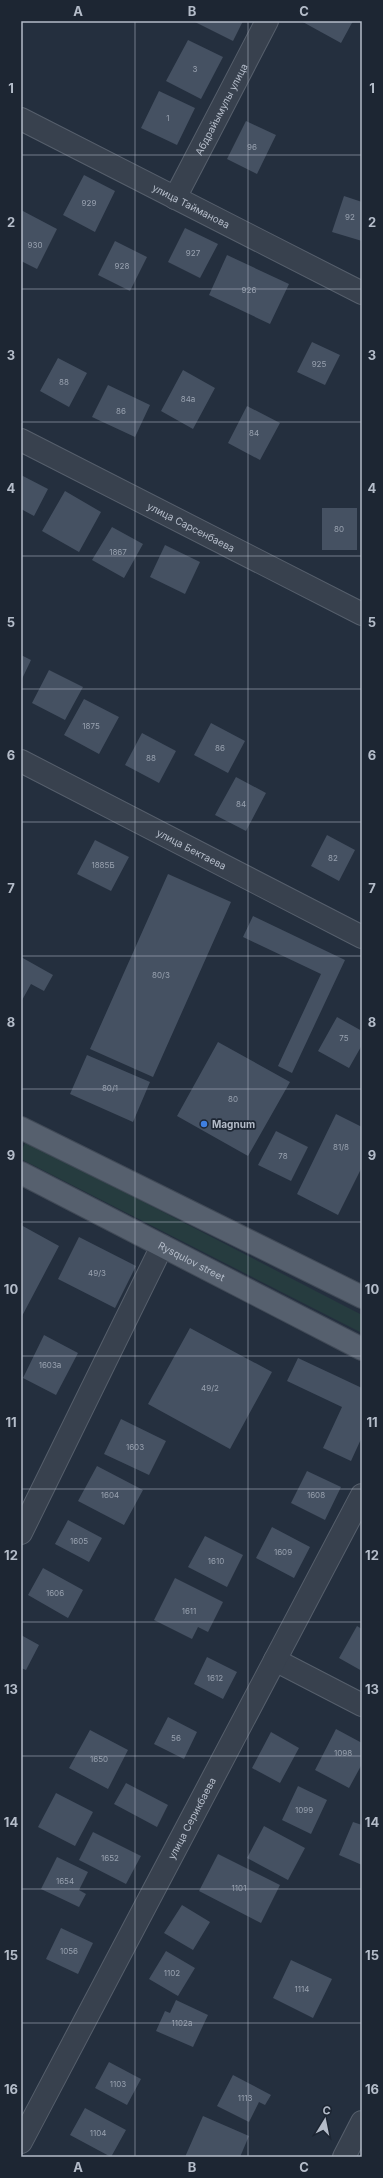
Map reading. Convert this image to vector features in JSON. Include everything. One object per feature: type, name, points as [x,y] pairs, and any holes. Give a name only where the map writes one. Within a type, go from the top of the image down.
[{"type":"main road","points":[[21,1128],[362,1297]]},
{"type":"main road","name":"Rysqulov street","points":[[21,1173],[362,1349]]},
{"type":"street","name":"Абдрайымулы улица","points":[[175,198],[267,21]]},
{"type":"street","name":"улица Тайманова","points":[[21,119],[362,293]]},
{"type":"street","name":"улица Сарсенбаева","points":[[21,440],[362,614]]},
{"type":"street","name":"улица Бектаева","points":[[21,761],[362,936]]},
{"type":"street","points":[[21,1533],[162,1246]]},
{"type":"street","name":"улица Серикбаева","points":[[21,2142],[362,1495]]},
{"type":"street","points":[[275,1660],[362,1705]]},
{"type":"street","points":[[344,2157],[362,2122]]},
{"type":"green space","points":[[26,1141],[362,1315],[362,1333],[21,1159],[21,1152]]},
{"type":"building","points":[[193,21],[243,21],[233,41]]},
{"type":"building","points":[[301,21],[353,21],[341,43]]},
{"type":"building","points":[[188,40],[223,57],[201,99],[166,81]]},
{"type":"building","points":[[159,91],[195,108],[177,145],[141,128]]},
{"type":"building","points":[[246,121],[276,135],[257,174],[227,159]]},
{"type":"building","points":[[84,175],[115,191],[95,232],[63,215]]},
{"type":"building","points":[[344,196],[362,202],[362,241],[332,232]]},
{"type":"building","points":[[21,210],[57,229],[37,269],[21,261]]},
{"type":"building","points":[[185,228],[218,244],[200,278],[168,262]]},
{"type":"building","points":[[115,241],[147,257],[130,291],[98,275]]},
{"type":"building","points":[[227,255],[289,284],[270,324],[209,295]]},
{"type":"building","points":[[312,342],[340,355],[325,385],[297,372]]},
{"type":"building","points":[[58,358],[87,373],[69,407],[40,391]]},
{"type":"building","points":[[183,370],[215,388],[193,429],[161,411]]},
{"type":"building","points":[[108,385],[150,405],[135,437],[92,417]]},
{"type":"building","points":[[247,406],[280,423],[260,460],[228,443]]},
{"type":"building","points":[[21,475],[48,489],[34,516],[21,509]]},
{"type":"building","points":[[65,491],[101,512],[79,552],[42,531]]},
{"type":"building","points":[[322,508],[357,508],[357,550],[322,550]]},
{"type":"building","points":[[112,527],[143,544],[124,578],[92,560]]},
{"type":"building","points":[[165,545],[200,562],[185,594],[150,577]]},
{"type":"building","points":[[21,655],[31,660],[21,681]]},
{"type":"building","points":[[49,670],[83,687],[65,720],[32,703]]},
{"type":"building","points":[[84,699],[119,717],[99,754],[64,735]]},
{"type":"building","points":[[211,723],[245,741],[228,773],[194,755]]},
{"type":"building","points":[[142,733],[176,751],[159,783],[125,765]]},
{"type":"building","points":[[236,777],[266,793],[246,831],[215,815]]},
{"type":"building","points":[[327,835],[355,850],[339,881],[311,866]]},
{"type":"building","points":[[95,840],[129,857],[111,891],[77,874]]},
{"type":"building","points":[[168,874],[231,902],[153,1077],[90,1049]]},
{"type":"building","points":[[253,916],[345,960],[292,1073],[278,1066],[321,974],[243,937]]},
{"type":"building","points":[[21,957],[53,975],[44,991],[31,984],[21,1002]]},
{"type":"building","points":[[337,1017],[362,1031],[362,1045],[349,1068],[318,1051]]},
{"type":"building","points":[[218,1042],[290,1082],[248,1156],[177,1116]]},
{"type":"building","points":[[87,1055],[150,1082],[133,1122],[70,1094]]},
{"type":"building","points":[[336,1114],[362,1127],[362,1167],[338,1215],[297,1194]]},
{"type":"building","points":[[276,1131],[308,1147],[291,1181],[258,1165]]},
{"type":"building","points":[[21,1225],[59,1246],[21,1318]]},
{"type":"building","points":[[79,1237],[136,1266],[115,1308],[58,1279]]},
{"type":"building","points":[[190,1328],[272,1372],[230,1449],[148,1404]]},
{"type":"building","points":[[44,1335],[78,1353],[56,1395],[23,1378]]},
{"type":"building","points":[[298,1358],[362,1388],[362,1437],[351,1461],[323,1448],[342,1407],[287,1381]]},
{"type":"building","points":[[121,1419],[166,1441],[149,1475],[104,1454]]},
{"type":"building","points":[[97,1466],[143,1490],[124,1525],[78,1501]]},
{"type":"building","points":[[307,1471],[341,1487],[325,1520],[291,1503]]},
{"type":"building","points":[[68,1520],[102,1538],[89,1562],[55,1544]]},
{"type":"building","points":[[272,1527],[310,1547],[294,1578],[256,1558]]},
{"type":"building","points":[[205,1536],[243,1555],[227,1587],[188,1567]]},
{"type":"building","points":[[43,1568],[83,1590],[68,1618],[28,1595]]},
{"type":"building","points":[[175,1578],[223,1602],[208,1632],[198,1627],[192,1639],[154,1620]]},
{"type":"building","points":[[357,1626],[362,1629],[362,1671],[339,1658]]},
{"type":"building","points":[[21,1635],[39,1645],[26,1670],[21,1668]]},
{"type":"building","points":[[207,1657],[237,1672],[223,1699],[194,1684]]},
{"type":"building","points":[[168,1717],[197,1732],[184,1759],[154,1744]]},
{"type":"building","points":[[336,1729],[362,1743],[362,1764],[349,1788],[315,1770]]},
{"type":"building","points":[[90,1730],[128,1750],[108,1789],[69,1768]]},
{"type":"building","points":[[271,1732],[299,1748],[280,1783],[252,1768]]},
{"type":"building","points":[[126,1783],[168,1805],[157,1827],[114,1804]]},
{"type":"building","points":[[298,1786],[327,1800],[311,1834],[282,1820]]},
{"type":"building","points":[[56,1793],[93,1812],[75,1846],[38,1827]]},
{"type":"building","points":[[353,1822],[362,1825],[362,1865],[339,1855]]},
{"type":"building","points":[[264,1826],[305,1848],[288,1880],[247,1858]]},
{"type":"building","points":[[93,1832],[141,1856],[126,1884],[79,1860]]},
{"type":"building","points":[[218,1854],[280,1885],[261,1923],[199,1891]]},
{"type":"building","points":[[57,1857],[88,1872],[79,1890],[86,1894],[79,1907],[41,1889]]},
{"type":"building","points":[[182,1905],[210,1922],[193,1950],[164,1933]]},
{"type":"building","points":[[61,1928],[93,1943],[78,1974],[46,1959]]},
{"type":"building","points":[[166,1951],[195,1968],[178,1996],[149,1979]]},
{"type":"building","points":[[291,1960],[332,1979],[313,2018],[273,1998]]},
{"type":"building","points":[[176,2000],[208,2015],[193,2047],[156,2031],[165,2011],[170,2013]]},
{"type":"building","points":[[109,2062],[141,2079],[127,2105],[95,2088]]},
{"type":"building","points":[[233,2075],[271,2095],[265,2105],[259,2102],[249,2122],[217,2106]]},
{"type":"building","points":[[85,2108],[126,2130],[111,2157],[70,2135]]},
{"type":"building","points":[[203,2116],[249,2136],[240,2157],[185,2157]]},
{"type":"place","name":"Magnum","points":[[204,1124]]}]
